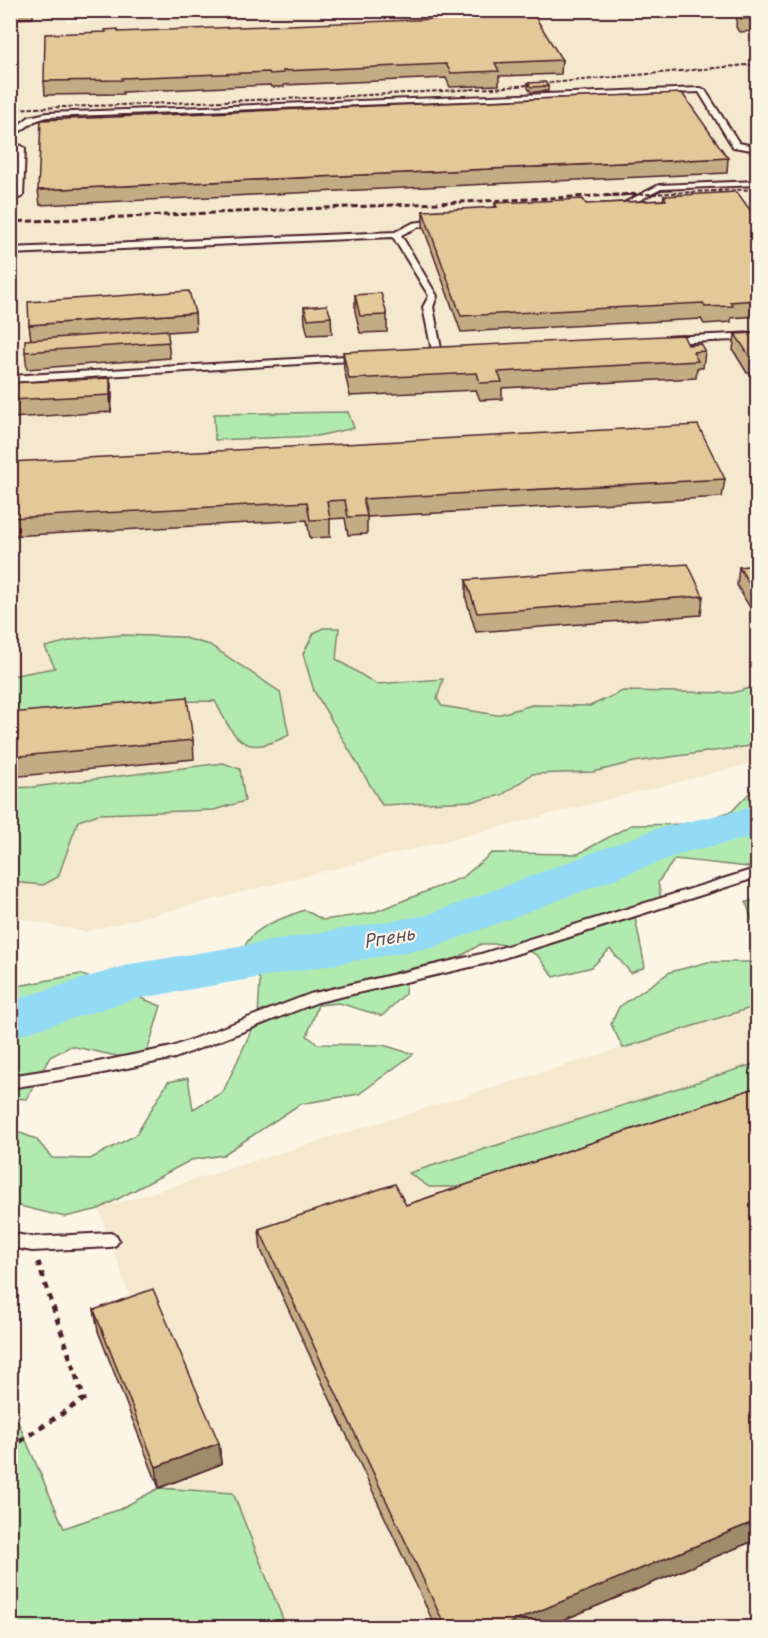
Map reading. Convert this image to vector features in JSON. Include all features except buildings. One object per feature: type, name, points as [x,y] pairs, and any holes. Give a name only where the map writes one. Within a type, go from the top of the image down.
[{"type":"lane","points":[[10,136],[32,118],[47,115],[701,90],[736,145],[758,149]]},
{"type":"lane","points":[[10,142],[21,148],[19,196]]},
{"type":"lane","points":[[603,211],[614,210],[659,187],[758,183]]},
{"type":"lane","points":[[10,251],[396,234],[416,225],[451,221]]},
{"type":"lane","points":[[396,234],[433,296],[428,307],[442,352],[414,355]]},
{"type":"lane","points":[[656,341],[758,336]]},
{"type":"lane","points":[[10,379],[378,357]]},
{"type":"lane","points":[[10,1082],[98,1068],[175,1052],[315,998],[483,958],[758,872]]},
{"type":"lane","points":[[10,1240],[32,1244],[110,1240]]},
{"type":"path","points":[[10,1448],[84,1399],[32,1244]]},
{"type":"shaded area","points":[[207,10],[757,11],[757,762],[85,932],[11,917],[10,11],[66,11],[66,22],[205,17]]},
{"type":"shaded area","points":[[757,1006],[757,1627],[171,1627],[120,1509],[159,1487],[98,1331],[137,1317],[99,1209]]},
{"type":"green space","points":[[348,412],[354,428],[317,436],[215,440],[214,414]]},
{"type":"green space","points":[[323,628],[339,628],[336,659],[376,684],[443,679],[437,699],[442,706],[497,715],[532,705],[590,706],[623,691],[732,693],[757,686],[757,745],[634,762],[593,772],[532,774],[502,795],[474,801],[382,805],[314,691],[303,654],[314,633]]},
{"type":"green space","points":[[122,635],[181,637],[210,645],[280,692],[289,735],[273,742],[250,745],[235,735],[215,701],[133,702],[11,721],[11,676],[55,668],[45,647],[77,639]]},
{"type":"green space","points":[[223,763],[240,769],[245,801],[214,810],[99,814],[78,821],[58,877],[43,885],[11,882],[11,788]]},
{"type":"green space","points":[[757,785],[757,868],[675,859],[658,882],[662,904],[634,912],[645,967],[631,973],[610,949],[592,967],[554,977],[537,955],[520,947],[481,944],[456,959],[395,972],[406,981],[405,994],[382,1016],[339,1003],[318,1005],[307,1036],[318,1044],[383,1045],[413,1054],[359,1094],[300,1104],[223,1155],[191,1160],[99,1209],[65,1217],[11,1204],[10,1129],[36,1139],[52,1158],[90,1159],[136,1135],[168,1082],[188,1078],[193,1109],[223,1092],[258,1016],[260,980],[243,954],[245,945],[258,930],[305,910],[323,920],[372,913],[463,877],[492,853],[578,854],[631,825],[694,824],[732,811]]},
{"type":"green space","points":[[757,900],[757,1006],[623,1048],[611,1024],[619,1007],[670,972],[708,962],[752,962],[756,933],[746,902]]},
{"type":"green space","points":[[10,936],[15,937],[18,986],[80,974],[161,1006],[144,1062],[71,1046],[50,1057],[27,1099],[11,1098]]},
{"type":"green space","points":[[757,1063],[757,1095],[465,1187],[429,1187],[409,1173]]},
{"type":"green space","points":[[11,1406],[64,1528],[120,1509],[159,1488],[233,1493],[286,1627],[11,1627]]},
{"type":"waterway","name":"Рпень","points":[[10,1020],[131,982],[435,930],[673,840],[758,821]]},
{"type":"railway","points":[[10,109],[333,97],[495,88],[758,64]]},
{"type":"railway","points":[[607,196],[758,189]]},
{"type":"railway","points":[[10,222],[641,194]]}]
